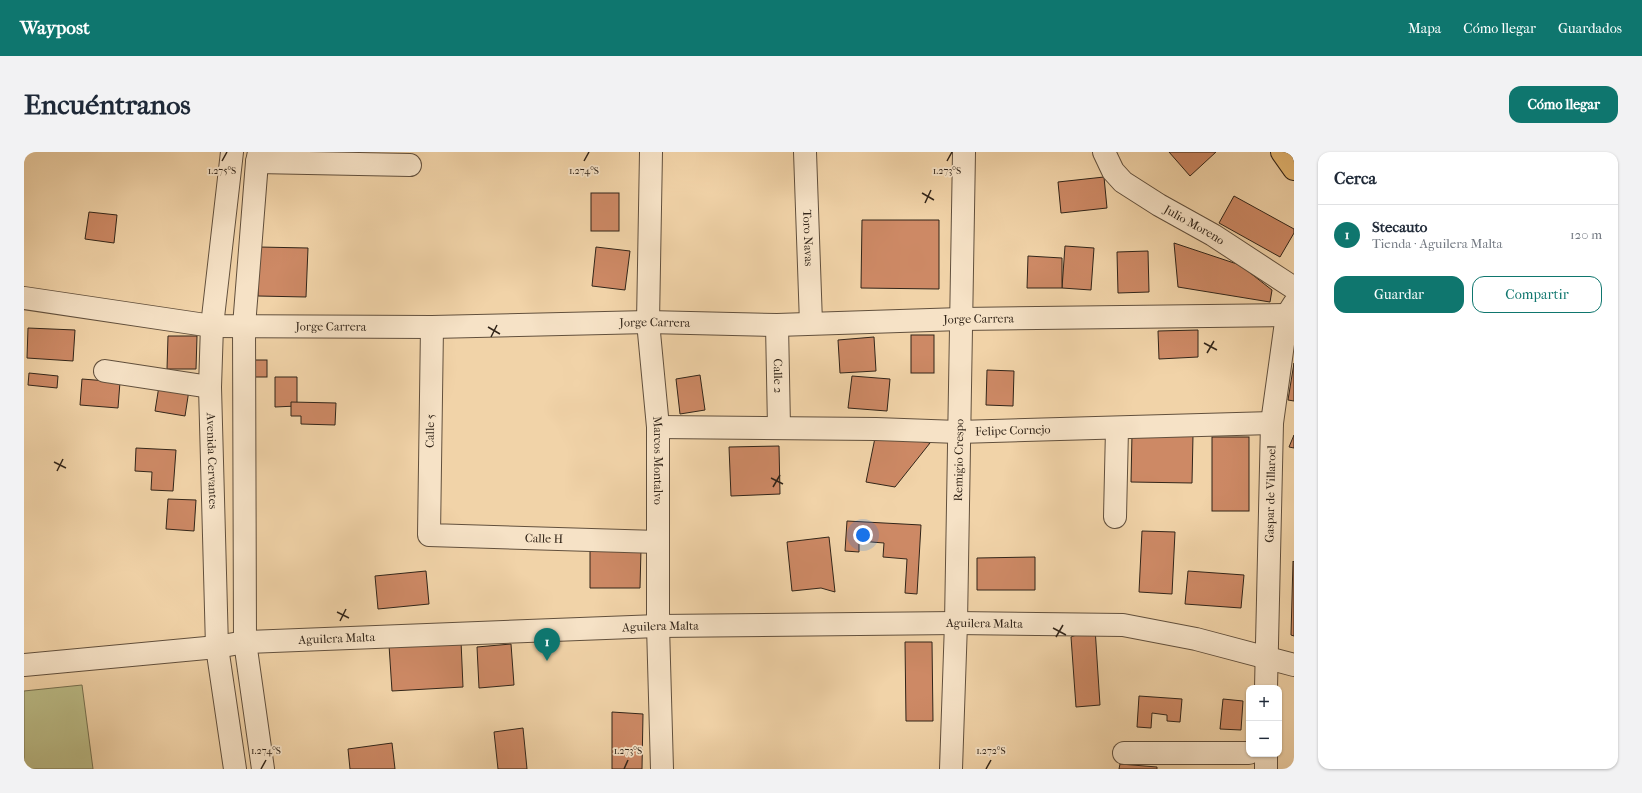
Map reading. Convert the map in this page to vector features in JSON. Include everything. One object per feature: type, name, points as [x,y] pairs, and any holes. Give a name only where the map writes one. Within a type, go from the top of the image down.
[{"type":"main road","points":[[1282,152],[1294,169]]},
{"type":"street","name":"Avenida Cervantes","points":[[232,152],[212,326],[210,387],[217,647],[235,769]]},
{"type":"street","name":"Marcos Montalvo","points":[[651,152],[648,322],[658,427],[658,626],[662,769]]},
{"type":"street","name":"Toro Navas","points":[[804,152],[811,323]]},
{"type":"street","name":"Remigio Crespo","points":[[952,769],[964,152]]},
{"type":"street","name":"Julio Moreno","points":[[1104,152],[1113,171],[1123,182],[1159,205],[1213,235],[1294,288]]},
{"type":"street","points":[[263,769],[245,642],[244,326],[258,157],[410,165]]},
{"type":"street","name":"Jorge Carrera","points":[[24,298],[212,326],[432,327],[648,322],[778,325],[1291,309]]},
{"type":"street","name":"Gaspar de Villaroel","points":[[1266,685],[1265,656],[1272,423],[1291,309]]},
{"type":"street","name":"Calle 2","points":[[778,325],[779,428]]},
{"type":"street","name":"Calle 5","points":[[429,535],[432,327]]},
{"type":"street","points":[[105,371],[210,387]]},
{"type":"street","name":"Felipe Cornejo","points":[[658,427],[958,432],[1117,429],[1272,423]]},
{"type":"street","points":[[1115,517],[1117,429]]},
{"type":"street","name":"Calle H","points":[[429,535],[658,542]]},
{"type":"street","name":"Aguilera Malta","points":[[24,665],[217,647],[245,642],[658,626],[956,623],[1123,625],[1196,639],[1265,656],[1294,665]]},
{"type":"street","points":[[1124,754],[1246,753]]},
{"type":"street","points":[[1266,757],[1266,769]]},
{"type":"green space","points":[[82,685],[93,769],[24,769],[24,691]]},
{"type":"building","points":[[1169,152],[1216,152],[1190,176]]},
{"type":"building","points":[[1104,177],[1107,208],[1061,213],[1058,182]]},
{"type":"building","points":[[591,193],[619,193],[619,231],[591,231]]},
{"type":"building","points":[[1234,196],[1294,229],[1294,233],[1280,257],[1219,223]]},
{"type":"building","points":[[89,212],[117,215],[114,243],[85,239]]},
{"type":"building","points":[[862,220],[939,220],[939,289],[861,288]]},
{"type":"building","points":[[1174,243],[1240,265],[1272,290],[1270,302],[1178,287]]},
{"type":"building","points":[[1065,246],[1094,248],[1091,290],[1062,288]]},
{"type":"building","points":[[259,247],[308,248],[306,297],[258,296]]},
{"type":"building","points":[[596,247],[630,251],[625,290],[592,286]]},
{"type":"building","points":[[1148,251],[1149,292],[1118,293],[1117,252]]},
{"type":"building","points":[[1028,256],[1062,258],[1062,288],[1027,288]]},
{"type":"building","points":[[28,328],[75,330],[73,361],[27,358]]},
{"type":"building","points":[[1198,330],[1198,357],[1159,359],[1158,331]]},
{"type":"building","points":[[911,335],[934,335],[934,373],[911,373]]},
{"type":"building","points":[[168,336],[197,336],[196,369],[167,369]]},
{"type":"building","points":[[874,337],[876,371],[840,373],[838,340]]},
{"type":"building","points":[[251,360],[267,360],[267,377],[251,377]]},
{"type":"building","points":[[1294,363],[1294,401],[1288,400]]},
{"type":"building","points":[[987,370],[1014,371],[1013,406],[986,405]]},
{"type":"building","points":[[29,373],[58,376],[57,388],[28,385]]},
{"type":"building","points":[[700,375],[705,410],[680,414],[676,379]]},
{"type":"building","points":[[852,376],[890,379],[887,411],[848,408]]},
{"type":"building","points":[[275,377],[297,377],[297,406],[275,407]]},
{"type":"building","points":[[82,379],[120,382],[118,408],[80,405]]},
{"type":"building","points":[[159,386],[189,390],[185,416],[155,411]]},
{"type":"building","points":[[291,402],[336,403],[335,425],[301,424],[301,416],[291,416]]},
{"type":"building","points":[[876,433],[930,443],[895,487],[866,482]]},
{"type":"building","points":[[1132,434],[1193,435],[1192,483],[1131,482]]},
{"type":"building","points":[[1294,435],[1294,448],[1289,447]]},
{"type":"building","points":[[1212,437],[1249,437],[1249,511],[1212,511]]},
{"type":"building","points":[[779,446],[780,494],[731,496],[729,447]]},
{"type":"building","points":[[136,448],[176,450],[173,491],[151,490],[152,472],[135,471]]},
{"type":"building","points":[[168,499],[196,500],[194,531],[166,529]]},
{"type":"building","points":[[847,521],[921,525],[917,594],[905,593],[907,559],[883,557],[884,543],[859,541],[859,552],[845,551]]},
{"type":"building","points":[[1142,531],[1175,532],[1172,594],[1139,592]]},
{"type":"building","points":[[829,537],[835,592],[821,588],[792,591],[787,542]]},
{"type":"building","points":[[590,548],[641,549],[640,588],[590,588]]},
{"type":"building","points":[[1035,557],[1035,590],[977,590],[977,558]]},
{"type":"building","points":[[1293,561],[1294,562],[1294,636],[1291,635]]},
{"type":"building","points":[[426,571],[429,604],[378,609],[375,576]]},
{"type":"building","points":[[1188,571],[1244,575],[1241,608],[1185,604]]},
{"type":"building","points":[[1095,628],[1100,705],[1076,707],[1071,637]]},
{"type":"building","points":[[461,641],[463,687],[392,691],[389,645]]},
{"type":"building","points":[[905,642],[932,642],[933,721],[906,721]]},
{"type":"building","points":[[511,644],[514,685],[479,688],[477,647]]},
{"type":"building","points":[[1139,696],[1182,699],[1180,722],[1167,721],[1167,715],[1152,713],[1151,728],[1137,727]]},
{"type":"building","points":[[1223,699],[1243,701],[1241,730],[1220,729]]},
{"type":"building","points":[[612,712],[643,714],[642,769],[612,769]]},
{"type":"building","points":[[523,728],[527,769],[498,769],[494,732]]},
{"type":"building","points":[[392,743],[395,769],[350,769],[348,749]]},
{"type":"building","points":[[1120,764],[1157,767],[1157,769],[1119,769]]},
{"type":"place","name":"Stecauto","points":[[547,661]]}]
